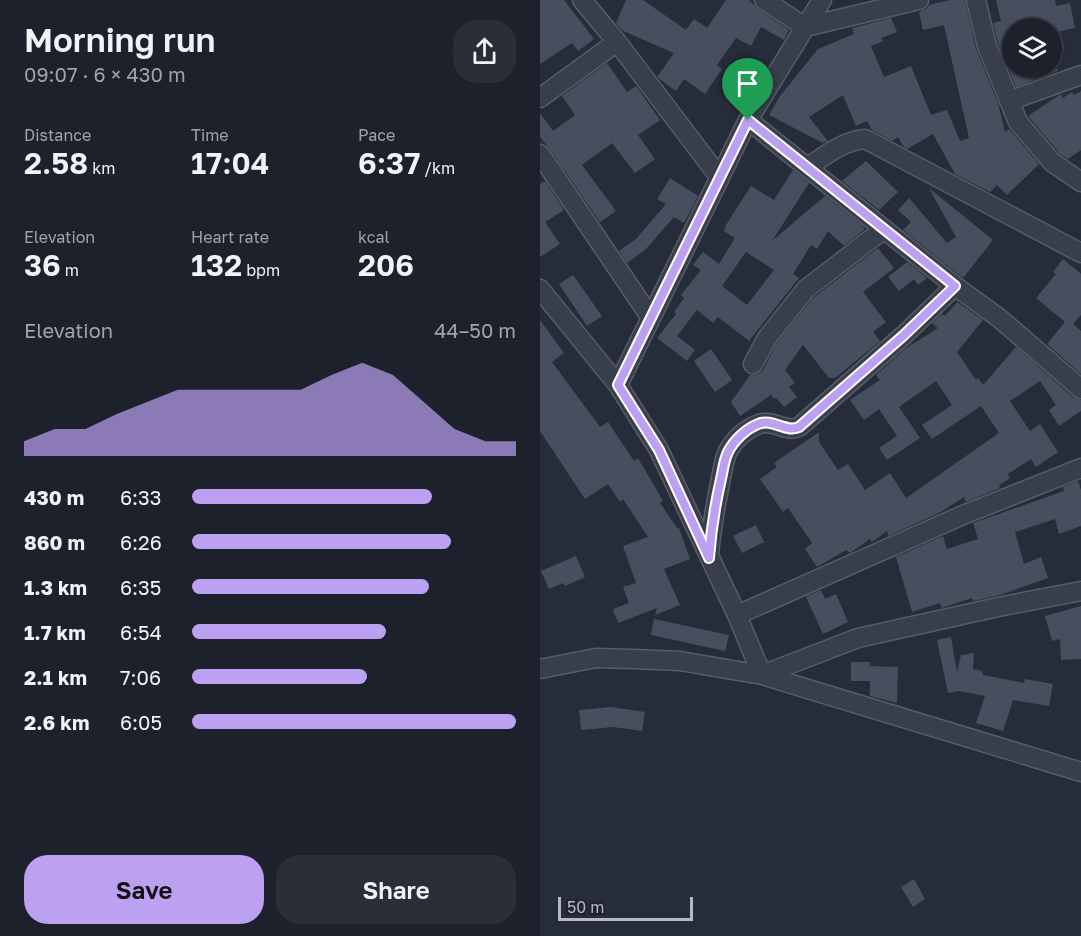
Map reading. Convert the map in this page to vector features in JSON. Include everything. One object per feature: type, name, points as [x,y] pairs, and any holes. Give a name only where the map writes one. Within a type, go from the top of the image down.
[{"type":"street","points":[[582,0],[617,42],[720,178]]},
{"type":"street","points":[[764,0],[805,27],[919,0]]},
{"type":"street","points":[[618,385],[748,120],[822,0]]},
{"type":"street","points":[[976,0],[987,46],[1017,122],[1052,162],[1081,182]]},
{"type":"street","points":[[540,98],[617,42]]},
{"type":"street","points":[[1009,101],[1081,75]]},
{"type":"street","points":[[748,120],[1021,336],[1081,390]]},
{"type":"street","points":[[808,167],[841,145],[853,140],[865,139],[1081,253]]},
{"type":"street","points":[[540,154],[651,318]]},
{"type":"street","points":[[753,364],[767,338],[806,289],[884,229]]},
{"type":"street","points":[[709,558],[714,512],[725,460],[728,451],[742,433],[761,423],[768,422],[793,429],[799,427],[904,335],[955,286]]},
{"type":"street","points":[[540,289],[618,385],[659,450],[737,615],[762,675]]},
{"type":"street","points":[[737,615],[963,515],[1081,468]]},
{"type":"street","points":[[762,675],[858,638],[1081,591]]},
{"type":"street","points":[[540,669],[596,658],[680,661],[762,675],[1081,772]]},
{"type":"building","points":[[540,0],[564,0],[594,39],[578,51],[572,43],[540,64]]},
{"type":"building","points":[[626,0],[643,0],[686,30],[694,19],[707,28],[726,0],[749,0],[789,30],[784,40],[761,27],[751,46],[736,38],[717,65],[722,69],[705,94],[684,79],[676,91],[657,77],[674,53],[623,31],[616,23]]},
{"type":"building","points":[[950,0],[965,0],[976,49],[998,103],[1005,132],[1009,129],[1039,164],[1007,195],[997,185],[990,192],[955,174],[933,134],[907,149],[898,137],[892,141],[872,130],[867,121],[856,126],[843,95],[809,117],[828,141],[823,143],[769,115],[780,96],[818,49],[854,34],[852,28],[891,18],[897,32],[881,38],[883,41],[871,46],[884,77],[911,66],[931,115],[947,110],[960,141],[969,138],[944,25],[923,30],[919,12],[929,5]]},
{"type":"building","points":[[996,0],[1055,0],[1056,6],[1070,3],[1075,28],[1062,31],[1062,18],[1002,18],[1002,53],[993,23],[1001,21]]},
{"type":"building","points":[[607,63],[627,92],[636,86],[660,120],[638,135],[655,159],[635,173],[612,143],[582,165],[616,211],[600,222],[540,137],[540,113],[553,131],[575,115],[562,96]]},
{"type":"building","points":[[1012,78],[1040,78],[1016,87]]},
{"type":"building","points":[[1081,91],[1081,150],[1068,159],[1060,154],[1028,116],[1061,94],[1063,98],[1072,92],[1074,95]]},
{"type":"building","points":[[866,161],[898,192],[879,210],[842,181]]},
{"type":"building","points":[[793,170],[809,183],[772,241],[825,196],[863,226],[864,230],[844,246],[828,231],[817,249],[811,245],[793,274],[799,278],[749,341],[718,317],[713,323],[697,310],[677,336],[695,350],[687,361],[657,338],[676,314],[674,312],[684,298],[681,295],[701,270],[693,265],[703,252],[719,264],[735,238],[724,231],[726,225],[751,186],[774,200]],"holes":[[[746,252],[774,270],[747,305],[722,286]]]},
{"type":"building","points":[[670,178],[698,196],[689,214],[684,223],[674,217],[645,250],[627,263],[619,251],[636,239],[666,204],[657,199]]},
{"type":"building","points":[[545,181],[564,210],[545,222],[560,244],[540,257],[540,184]]},
{"type":"building","points":[[929,188],[993,240],[963,278],[903,230],[911,222],[898,210],[909,198],[947,243],[956,237]]},
{"type":"building","points":[[878,248],[894,268],[863,292],[886,322],[873,332],[880,341],[835,378],[829,378],[803,345],[785,370],[795,383],[789,387],[797,397],[784,407],[771,395],[740,416],[731,402],[750,375],[758,374],[763,370],[776,344],[813,298]]},
{"type":"building","points":[[1063,259],[1081,274],[1081,315],[1073,324],[1081,331],[1081,374],[1047,344],[1065,322],[1036,298],[1056,274],[1053,272]]},
{"type":"building","points":[[907,262],[927,278],[918,285],[914,279],[899,291],[888,277]]},
{"type":"building","points":[[573,275],[602,316],[587,326],[559,284]]},
{"type":"building","points":[[957,302],[983,320],[957,352],[976,380],[978,378],[983,385],[1016,347],[1074,398],[1081,400],[1081,411],[1059,426],[1049,410],[1056,405],[1040,381],[1010,401],[1030,431],[1040,424],[1058,452],[1036,467],[1031,459],[1008,474],[1010,478],[999,485],[1000,488],[966,502],[964,497],[941,512],[888,536],[887,531],[872,542],[870,539],[850,553],[846,550],[817,567],[805,549],[812,543],[788,508],[783,512],[760,479],[777,467],[774,463],[819,432],[819,442],[838,470],[848,464],[865,490],[890,473],[906,498],[999,433],[981,406],[932,439],[922,425],[952,405],[936,381],[899,407],[920,438],[887,460],[879,448],[897,436],[879,409],[864,420],[850,400],[880,380],[876,375],[905,349],[938,328],[932,323],[942,314],[945,316]]},
{"type":"building","points":[[540,320],[564,353],[552,362],[600,427],[608,422],[634,461],[638,458],[663,501],[660,503],[679,528],[690,559],[664,569],[680,605],[655,615],[657,608],[618,623],[613,609],[629,603],[623,587],[636,583],[623,546],[648,537],[623,499],[620,502],[608,484],[585,499],[540,431]]},
{"type":"building","points":[[711,349],[732,380],[715,392],[694,361]]},
{"type":"building","points":[[1078,481],[1081,490],[1081,526],[1059,534],[1055,519],[1015,532],[1024,564],[1041,557],[1048,578],[1000,595],[973,601],[972,598],[942,608],[940,603],[912,612],[896,557],[943,536],[947,549],[978,539],[973,523],[1064,491],[1063,487]]},
{"type":"building","points":[[756,525],[764,542],[742,553],[733,536]]},
{"type":"building","points":[[576,556],[585,577],[565,586],[563,583],[549,589],[541,571]]},
{"type":"building","points":[[821,590],[825,599],[836,594],[848,622],[823,634],[806,597]]},
{"type":"building","points":[[1081,606],[1081,659],[1061,660],[1060,639],[1052,641],[1045,616]]},
{"type":"building","points":[[654,619],[729,635],[725,651],[651,635]]},
{"type":"building","points":[[951,637],[957,672],[961,655],[974,653],[973,669],[982,671],[983,675],[1024,683],[1025,679],[1053,684],[1049,706],[1013,700],[1003,731],[976,723],[985,696],[959,691],[948,693],[937,640]]},
{"type":"building","points":[[851,662],[870,662],[870,666],[898,667],[897,703],[870,696],[870,681],[851,681]]},
{"type":"building","points":[[611,707],[645,712],[642,731],[613,727],[581,730],[579,710]]},
{"type":"building","points":[[914,879],[925,899],[913,907],[901,887]]},
{"type":"route","points":[[748,120],[955,286],[904,335],[799,427],[793,429],[768,422],[761,423],[742,433],[728,451],[725,460],[717,494],[709,558],[659,450],[618,385],[748,120]]}]
